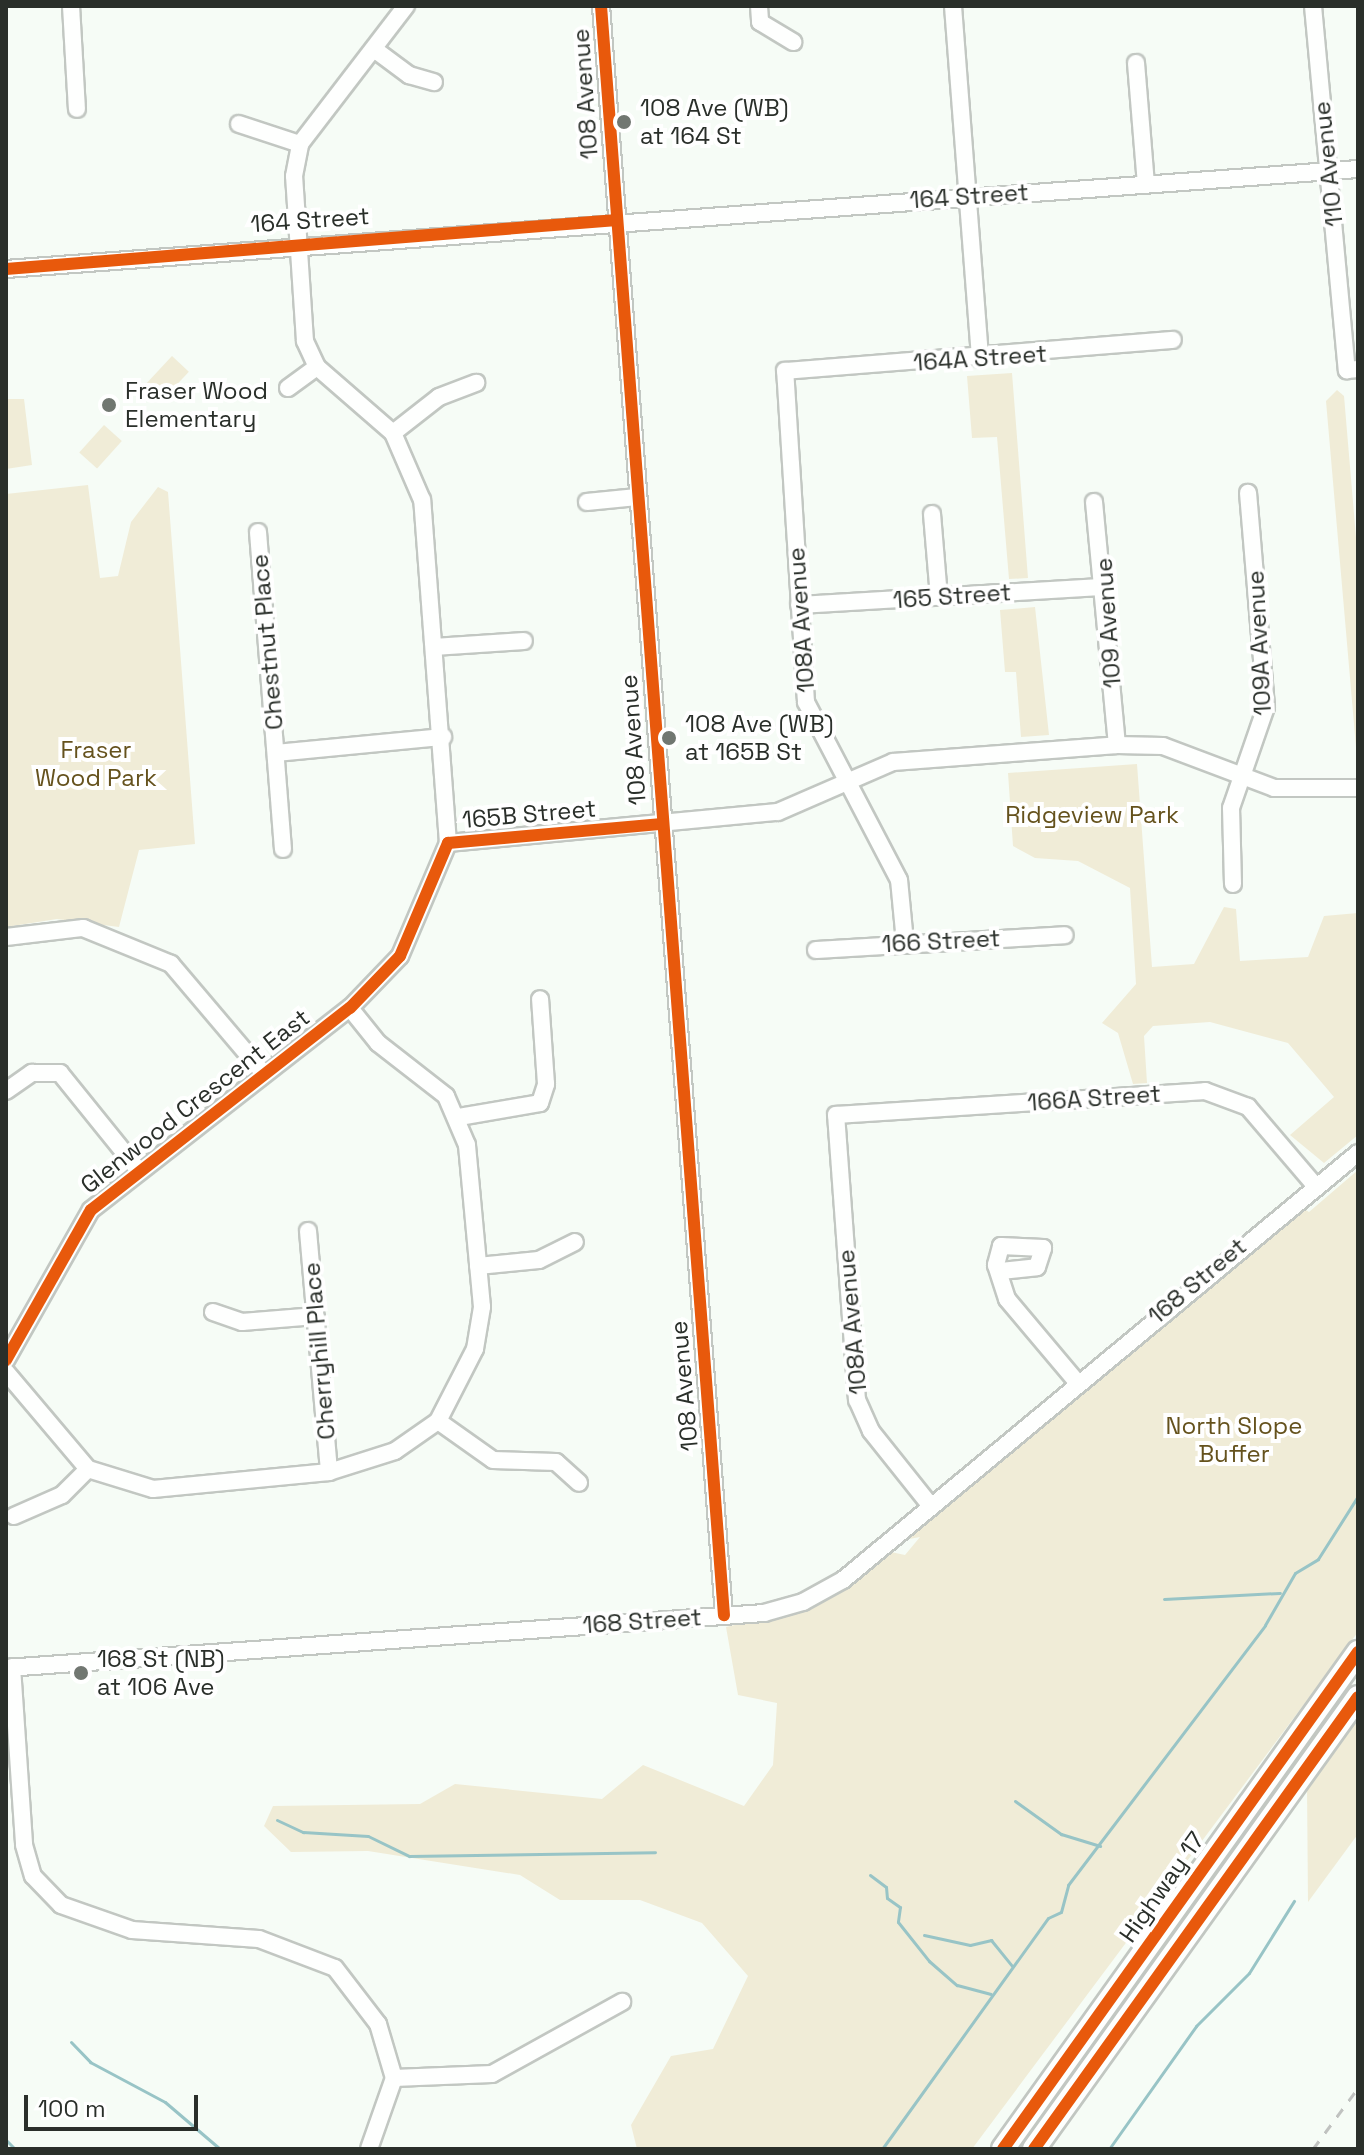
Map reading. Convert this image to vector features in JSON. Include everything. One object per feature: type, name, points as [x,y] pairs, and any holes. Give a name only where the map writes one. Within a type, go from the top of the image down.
[{"type":"highway","name":"Highway 17","points":[[1003,2149],[1358,1652]]},
{"type":"highway","name":"Highway 17","points":[[1034,2149],[1358,1697]]},
{"type":"street","points":[[71,6],[77,109]]},
{"type":"street","points":[[406,6],[300,144],[299,243],[305,341],[317,367],[393,433],[422,500],[443,737],[448,843]]},
{"type":"street","name":"108 Avenue","points":[[601,6],[724,1615]]},
{"type":"street","points":[[759,6],[760,22],[793,42]]},
{"type":"street","points":[[953,6],[980,359]]},
{"type":"street","name":"110 Avenue","points":[[1313,6],[1328,171],[1352,370]]},
{"type":"street","points":[[374,49],[409,75],[434,82]]},
{"type":"street","points":[[1136,63],[1146,184]]},
{"type":"street","points":[[239,124],[300,144]]},
{"type":"street","name":"164 Street","points":[[6,269],[299,243],[1358,169]]},
{"type":"street","name":"164A Street","points":[[785,371],[980,359],[1173,340]]},
{"type":"street","points":[[288,388],[317,367]]},
{"type":"street","name":"108A Avenue","points":[[785,371],[799,605],[810,716],[899,880],[905,942]]},
{"type":"street","points":[[393,433],[439,397],[476,383]]},
{"type":"street","name":"109A Avenue","points":[[1233,884],[1231,808],[1266,707],[1248,493]]},
{"type":"street","points":[[587,502],[637,497]]},
{"type":"street","name":"109 Avenue","points":[[1094,502],[1105,587],[1117,745]]},
{"type":"street","points":[[932,514],[939,597]]},
{"type":"street","name":"Chestnut Place","points":[[258,532],[283,849]]},
{"type":"street","name":"165 Street","points":[[799,605],[1105,587]]},
{"type":"street","points":[[434,647],[524,641]]},
{"type":"street","name":"Chestnut Place","points":[[276,753],[443,737]]},
{"type":"street","name":"165B Street","points":[[448,843],[778,812],[844,779],[911,760],[1117,745],[1163,746],[1240,776],[1298,792],[1358,788]]},
{"type":"street","name":"Glenwood Crescent East","points":[[6,1360],[91,1210],[261,1070],[350,1008],[400,956],[448,843]]},
{"type":"street","points":[[6,937],[83,928],[171,964],[261,1070]]},
{"type":"street","name":"166 Street","points":[[816,950],[905,942],[1065,935]]},
{"type":"street","points":[[459,1117],[540,1103],[546,1084],[540,999]]},
{"type":"street","points":[[6,1372],[88,1469],[153,1489],[329,1472],[395,1451],[438,1421],[475,1349],[478,1266],[459,1117],[446,1096],[378,1043],[350,1008]]},
{"type":"street","points":[[6,1091],[32,1073],[60,1073],[139,1171]]},
{"type":"street","name":"166A Street","points":[[836,1115],[1205,1091],[1248,1107],[1313,1183]]},
{"type":"street","name":"108A Avenue","points":[[836,1115],[857,1400],[930,1505]]},
{"type":"street","name":"168 Street","points":[[9,1668],[724,1615],[803,1602],[843,1580],[1313,1183],[1358,1153]]},
{"type":"street","name":"Cherryhill Place","points":[[308,1231],[329,1472]]},
{"type":"street","points":[[478,1266],[539,1260],[575,1242]]},
{"type":"street","points":[[1001,1271],[1007,1299],[1077,1382]]},
{"type":"street","points":[[213,1312],[242,1322],[316,1316]]},
{"type":"street","points":[[438,1421],[493,1460],[556,1462],[579,1483]]},
{"type":"street","points":[[14,1516],[62,1495],[88,1469]]},
{"type":"street","points":[[9,1668],[24,1845],[33,1876],[61,1905],[132,1930],[259,1939],[335,1968],[378,2024],[394,2078],[369,2149]]},
{"type":"street","points":[[394,2078],[492,2074],[622,2002]]},
{"type":"green space","points":[[172,356],[189,372],[160,402],[143,387]]},
{"type":"green space","points":[[1012,373],[1028,578],[1009,579],[997,437],[972,438],[967,376]]},
{"type":"green space","points":[[1337,390],[1344,396],[1358,561],[1358,770],[1326,401]]},
{"type":"green space","points":[[6,399],[24,399],[32,465],[6,469]]},
{"type":"green space","points":[[104,425],[122,441],[97,469],[79,452]]},
{"type":"green space","name":"Fraser Wood Park","points":[[88,485],[100,578],[118,576],[131,522],[158,487],[168,492],[195,844],[139,850],[119,927],[57,919],[6,927],[6,494]]},
{"type":"green space","points":[[1035,607],[1049,735],[1021,737],[1016,672],[1005,672],[1000,610]]},
{"type":"green space","name":"Ridgeview Park","points":[[1137,764],[1152,967],[1194,964],[1224,907],[1236,909],[1240,961],[1308,957],[1324,916],[1358,913],[1358,1135],[1324,1163],[1290,1135],[1334,1097],[1288,1043],[1210,1022],[1153,1026],[1144,1036],[1147,1083],[1133,1084],[1118,1033],[1102,1023],[1136,984],[1130,888],[1078,861],[1035,858],[1013,846],[1008,773]]},
{"type":"green space","name":"North Slope Buffer","points":[[1358,1170],[1358,1632],[972,2149],[637,2149],[631,2125],[671,2056],[713,2049],[748,1976],[702,1923],[640,1900],[560,1900],[520,1875],[368,1851],[291,1852],[264,1826],[273,1806],[420,1804],[455,1784],[602,1799],[643,1765],[744,1806],[773,1765],[777,1703],[738,1695],[726,1627],[816,1606],[891,1552],[905,1555],[920,1537],[904,1540],[1301,1207],[1309,1212]]},
{"type":"green space","points":[[1358,1718],[1358,1834],[1308,1902],[1307,1787]]},
{"type":"waterway","points":[[882,2149],[1048,1918],[1061,1912],[1068,1885],[1265,1625],[1295,1573],[1318,1559],[1358,1496]]},
{"type":"waterway","points":[[1164,1599],[1280,1593]]},
{"type":"waterway","points":[[1015,1801],[1061,1834],[1100,1846]]},
{"type":"waterway","points":[[277,1820],[303,1832],[368,1836],[409,1856],[655,1852]]},
{"type":"waterway","points":[[870,1875],[886,1887],[887,1898],[900,1907],[898,1922],[929,1961],[957,1985],[991,1994]]},
{"type":"waterway","points":[[1109,2149],[1196,2026],[1249,1973],[1294,1901]]},
{"type":"waterway","points":[[924,1935],[970,1945],[991,1940],[1012,1966]]},
{"type":"waterway","points":[[71,2042],[90,2062],[165,2102],[220,2149]]},
{"type":"waterway","points":[[6,2140],[15,2149]]},
{"type":"railway","points":[[1313,2149],[1358,2088]]},
{"type":"cycle path","points":[[601,6],[724,1615]]},
{"type":"cycle path","points":[[6,269],[617,220]]},
{"type":"cycle path","points":[[6,1360],[91,1210],[350,1008],[400,956],[448,843],[662,824]]},
{"type":"cycle path","points":[[1003,2149],[1358,1652]]},
{"type":"cycle path","points":[[1034,2149],[1358,1697]]},
{"type":"place","name":"108 Ave (WB) at 164 St","points":[[624,122]]},
{"type":"place","name":"Fraser Wood Elementary","points":[[109,405]]},
{"type":"place","name":"108 Ave (WB) at 165B St","points":[[669,738]]},
{"type":"place","name":"168 St (NB) at 106 Ave","points":[[81,1673]]}]
